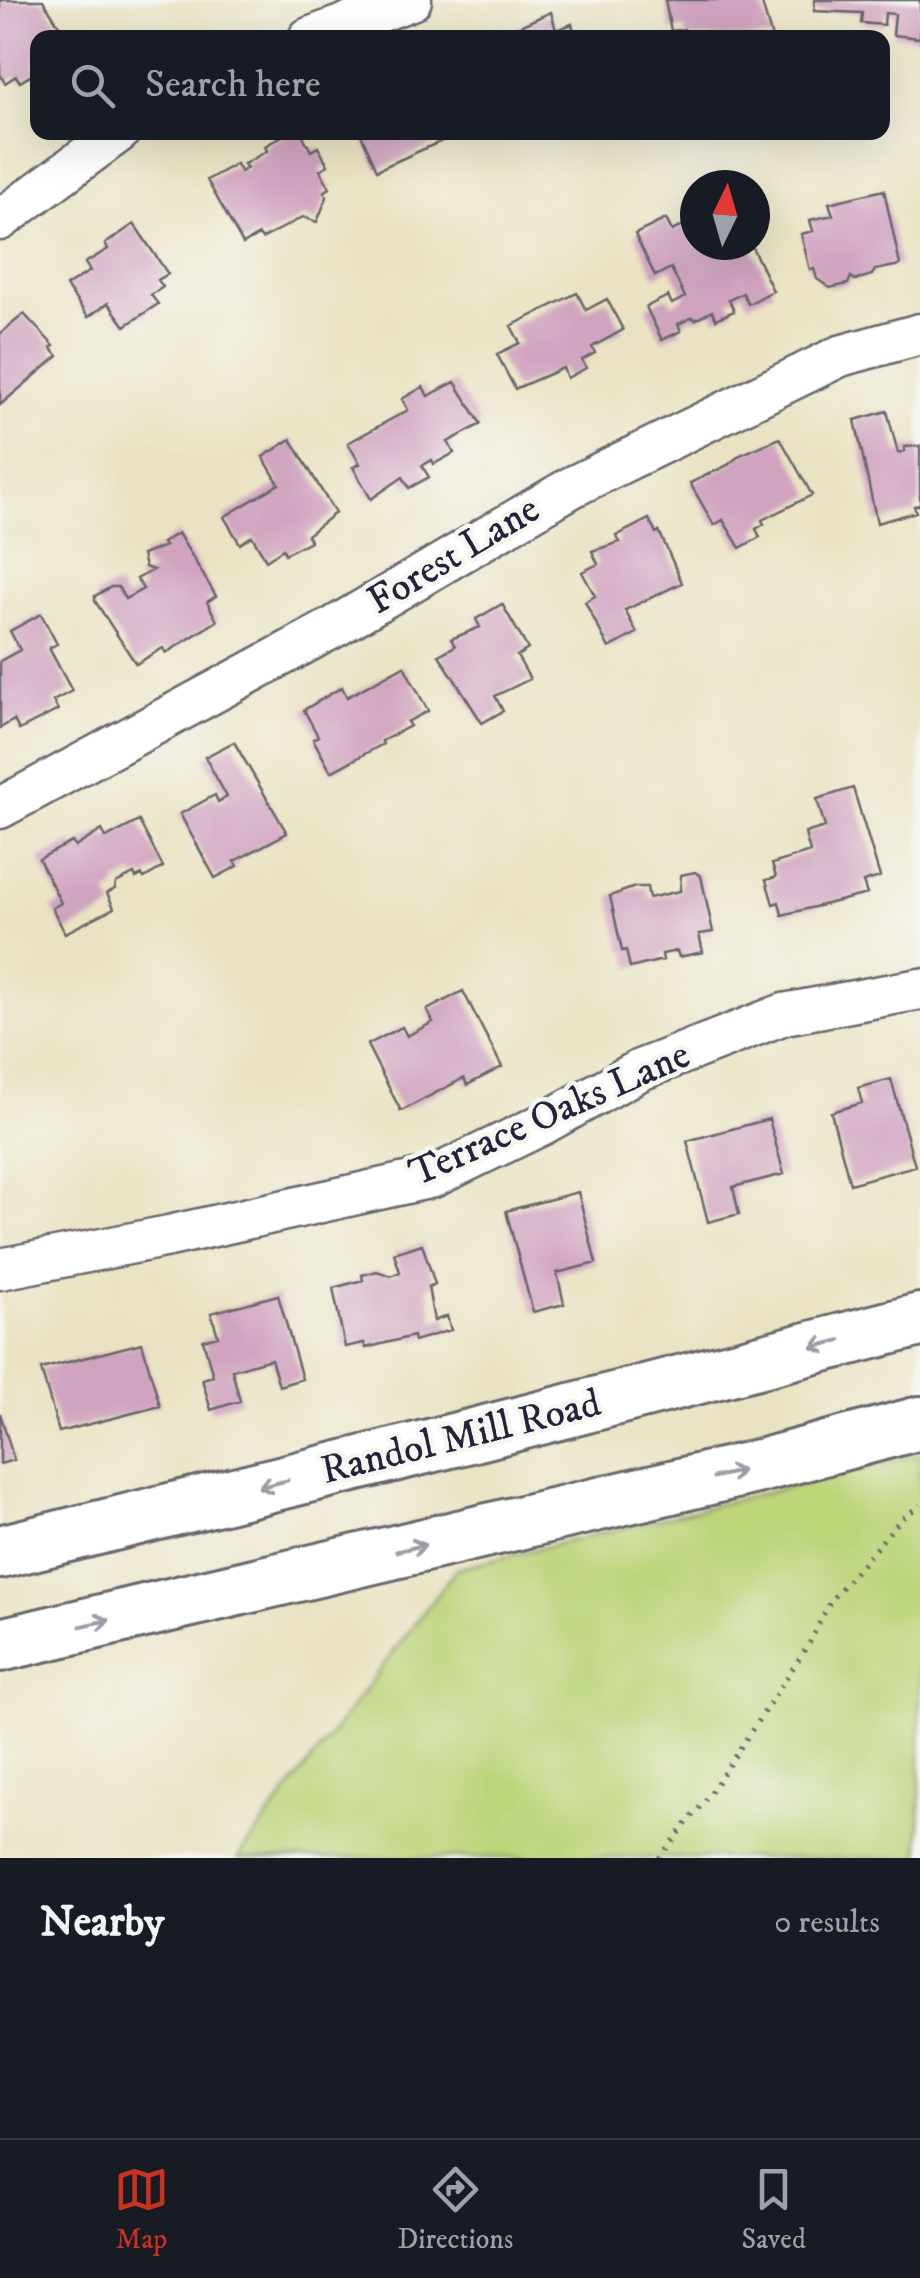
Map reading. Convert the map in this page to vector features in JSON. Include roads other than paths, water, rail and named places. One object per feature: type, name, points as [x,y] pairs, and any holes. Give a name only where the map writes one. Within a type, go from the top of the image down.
[{"type":"main road","name":"Randol Mill Road","points":[[0,1552],[920,1320]]},
{"type":"main road","points":[[0,1645],[736,1472],[920,1423]]},
{"type":"street","points":[[330,30],[411,0]]},
{"type":"street","points":[[0,220],[108,140]]},
{"type":"street","name":"Forest Lane","points":[[0,808],[336,626],[572,486],[840,356],[920,334]]},
{"type":"street","name":"Terrace Oaks Lane","points":[[0,1269],[434,1177],[541,1125],[640,1070],[784,1014],[920,989]]}]
